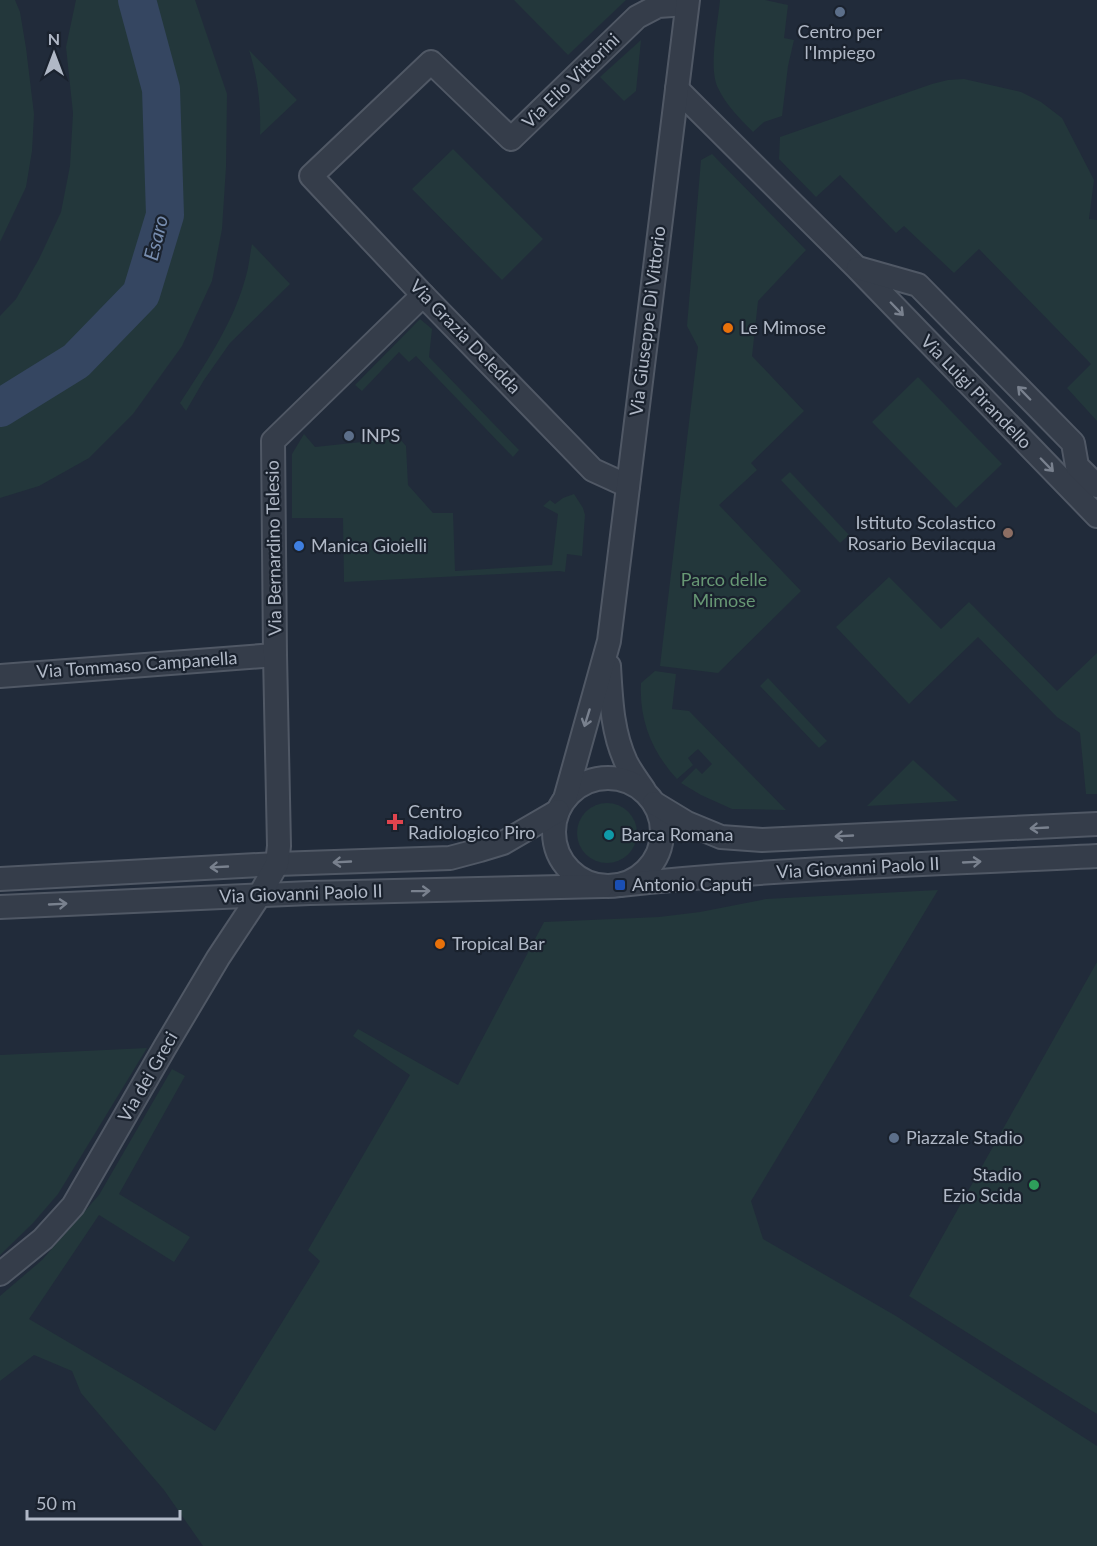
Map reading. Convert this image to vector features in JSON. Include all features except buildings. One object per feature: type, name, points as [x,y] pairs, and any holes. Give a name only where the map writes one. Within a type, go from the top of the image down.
[{"type":"street","name":"Via Giuseppe Di Vittorio","points":[[609,641],[688,2]]},
{"type":"street","name":"Via Elio Vittorini","points":[[311,176],[430,62],[511,139],[637,17],[658,6],[688,2]]},
{"type":"street","name":"Via Luigi Pirandello","points":[[677,89],[856,267],[1097,516]]},
{"type":"street","name":"Via Grazia Deledda","points":[[311,176],[593,470],[628,486]]},
{"type":"street","name":"Via Luigi Pirandello","points":[[856,267],[918,285],[1073,443],[1077,466],[1097,486]]},
{"type":"street","name":"Via Bernardino Telesio","points":[[277,864],[279,846],[273,441],[423,295]]},
{"type":"street","points":[[609,641],[611,705],[617,737],[627,763],[660,817],[663,831],[661,846],[655,860],[646,871],[634,880],[612,886],[589,883],[576,876],[565,866],[554,840],[554,825],[609,641]]},
{"type":"street","name":"Via Tommaso Campanella","points":[[0,676],[275,655]]},
{"type":"street","points":[[561,805],[574,790],[589,781],[605,778],[636,785],[650,799]]},
{"type":"street","name":"Via Giovanni Paolo II","points":[[650,799],[687,823],[721,837],[762,840],[1097,824]]},
{"type":"street","name":"Via Giovanni Paolo II","points":[[0,879],[277,864],[450,858],[503,843],[561,805]]},
{"type":"street","name":"Via Giovanni Paolo II","points":[[0,907],[310,893],[612,886],[764,872],[1097,856]]},
{"type":"street","name":"Via dei Greci","points":[[0,1274],[43,1239],[73,1206],[218,958],[277,864]]},
{"type":"green space","points":[[0,0],[15,0],[20,12],[34,114],[32,151],[26,187],[0,242]]},
{"type":"green space","points":[[76,0],[195,0],[227,94],[222,229],[212,281],[182,346],[133,414],[89,458],[39,486],[0,498],[0,316],[16,299],[39,259],[61,212],[70,166],[73,113],[66,47]]},
{"type":"green space","points":[[514,0],[626,0],[568,55]]},
{"type":"green space","points":[[720,0],[765,0],[788,5],[784,38],[794,40],[788,66],[782,116],[764,122],[753,132],[729,106],[715,80],[714,58]]},
{"type":"green space","points":[[641,40],[636,91],[624,101],[600,77]]},
{"type":"green space","points":[[249,50],[297,100],[260,135],[258,92]]},
{"type":"green space","points":[[964,79],[1021,92],[1041,102],[1062,118],[1094,180],[1089,219],[1097,220],[1097,421],[1067,388],[1091,364],[979,249],[954,273],[904,226],[896,233],[840,175],[816,197],[779,159],[780,137],[932,84]]},
{"type":"green space","points":[[453,149],[543,239],[502,280],[412,189]]},
{"type":"green space","name":"Parco delle Mimose","points":[[712,154],[806,250],[758,301],[752,356],[804,411],[751,463],[757,470],[719,505],[801,591],[718,673],[660,666],[698,347],[687,326],[701,160]]},
{"type":"green space","points":[[252,244],[290,284],[230,343],[186,411],[180,403],[227,326],[241,293]]},
{"type":"green space","points":[[420,319],[432,329],[429,357],[519,450],[513,457],[416,356],[409,362],[399,352],[362,391],[355,385]]},
{"type":"green space","points":[[918,377],[1002,464],[956,508],[872,422]]},
{"type":"green space","points":[[304,434],[315,447],[399,438],[406,446],[408,485],[433,513],[453,513],[455,571],[552,565],[558,514],[543,506],[550,500],[555,504],[574,494],[585,515],[582,556],[567,554],[565,572],[344,582],[343,518],[292,518],[292,454]]},
{"type":"green space","points":[[790,472],[849,535],[840,543],[781,480]]},
{"type":"green space","points":[[889,577],[941,629],[969,602],[1057,691],[1097,653],[1097,794],[1086,794],[1080,733],[1057,717],[978,637],[909,704],[836,627]]},
{"type":"green space","points":[[655,671],[676,674],[672,709],[689,711],[786,810],[732,809],[681,783],[696,768],[702,774],[712,764],[698,749],[688,758],[693,765],[677,779],[654,747],[642,710],[641,683]]},
{"type":"green space","points":[[768,678],[827,741],[819,748],[760,686]]},
{"type":"green space","points":[[913,760],[958,801],[867,806]]},
{"type":"green space","points":[[607,803],[624,808],[632,816],[637,833],[632,850],[624,858],[607,863],[590,858],[582,850],[577,833],[582,816],[590,808]]},
{"type":"green space","points":[[938,890],[751,1201],[763,1239],[896,1316],[1097,1446],[1097,1546],[203,1546],[164,1490],[81,1393],[72,1371],[34,1355],[0,1381],[0,1296],[42,1260],[99,1195],[172,1069],[185,1076],[119,1194],[190,1237],[174,1262],[99,1215],[29,1319],[215,1431],[320,1261],[308,1250],[410,1075],[353,1036],[358,1029],[458,1085],[544,922],[659,917],[700,912],[766,899]]},
{"type":"green space","name":"Stadio Ezio Scida","points":[[1097,962],[1097,1414],[909,1296]]},
{"type":"green space","points":[[147,1048],[58,1194],[33,1223],[0,1255],[0,1055]]},
{"type":"waterway","name":"Esaro","points":[[0,408],[76,361],[141,294],[165,215],[161,89],[137,0]]},
{"type":"place","name":"Centro per l'Impiego","points":[[840,12]]},
{"type":"place","name":"Le Mimose","points":[[728,328]]},
{"type":"place","name":"INPS","points":[[349,436]]},
{"type":"place","name":"Istituto Scolastico Rosario Bevilacqua","points":[[1008,533]]},
{"type":"place","name":"Manica Gioielli","points":[[299,546]]},
{"type":"place","name":"Centro Radiologico Piro","points":[[395,822]]},
{"type":"place","name":"Barca Romana","points":[[609,835]]},
{"type":"place","name":"Antonio Caputi","points":[[620,885]]},
{"type":"place","name":"Tropical Bar","points":[[440,944]]},
{"type":"place","name":"Piazzale Stadio","points":[[894,1138]]},
{"type":"place","name":"Stadio Ezio Scida","points":[[1034,1185]]}]
